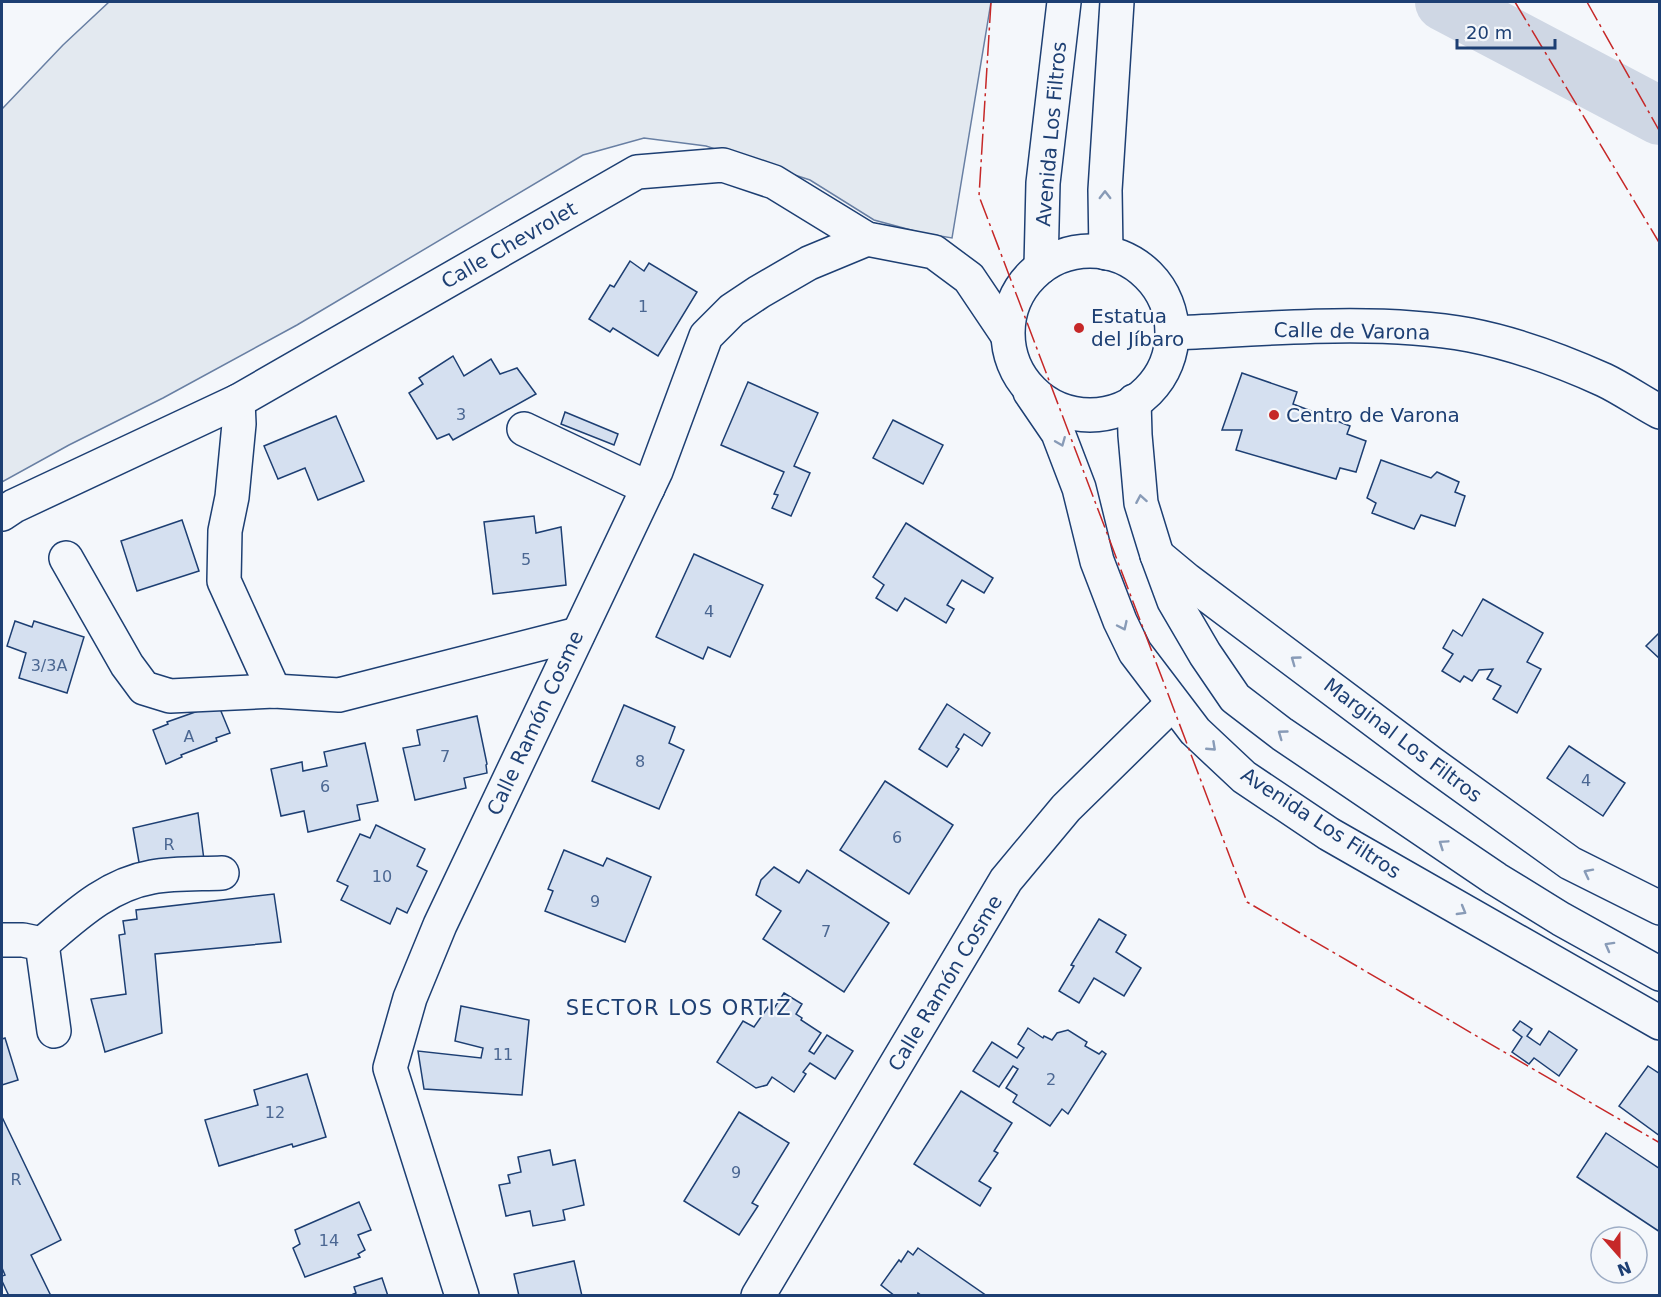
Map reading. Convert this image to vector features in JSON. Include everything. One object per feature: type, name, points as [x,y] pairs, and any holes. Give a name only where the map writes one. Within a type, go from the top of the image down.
[{"type":"street","name":"Avenida Los Filtros","points":[[1041,267],[1042,183],[1064,2]]},
{"type":"street","points":[[1106,254],[1105,190],[1117,2]]},
{"type":"street","name":"Calle Chevrolet","points":[[2,514],[14,506],[238,400],[637,172],[723,165],[774,182],[867,239],[934,252],[969,278],[1006,333]]},
{"type":"street","name":"Calle Ramón Cosme","points":[[462,1296],[390,1068],[410,998],[440,925],[648,488],[706,336],[732,310],[759,292],[809,262],[867,239]]},
{"type":"street","points":[[1090,250],[1106,254],[1122,256],[1149,274],[1167,301],[1173,333],[1166,365],[1148,392],[1121,410],[1089,416],[1057,410],[1030,392],[1012,365],[1006,333],[1010,314],[1031,274],[1041,267],[1068,254],[1090,250]]},
{"type":"street","name":"Calle de Varona","points":[[1173,333],[1338,326],[1396,328],[1469,335],[1529,350],[1605,381],[1659,412]]},
{"type":"street","name":"Avenida Los Filtros","points":[[1030,392],[1058,433],[1079,488],[1097,561],[1120,621],[1136,652],[1195,731],[1244,777],[1329,834],[1659,1023]]},
{"type":"street","points":[[238,400],[239,424],[232,497],[225,531],[224,581],[274,691]]},
{"type":"street","points":[[1134,401],[1134,435],[1141,503],[1157,555],[1174,601],[1205,654],[1235,698],[1282,734],[1496,879],[1659,975]]},
{"type":"street","points":[[524,429],[648,488]]},
{"type":"street","name":"Marginal Los Filtros","points":[[1157,555],[1431,763],[1570,863],[1659,908]]},
{"type":"street","points":[[66,558],[127,665],[144,688],[170,696],[274,691],[339,695],[578,634]]},
{"type":"street","name":"Calle Ramón Cosme","points":[[758,1296],[1006,880],[1066,808],[1173,703]]},
{"type":"street","points":[[42,944],[106,892],[152,877],[222,873]]},
{"type":"street","points":[[2,940],[23,940],[42,944]]},
{"type":"street","points":[[42,944],[54,1031]]},
{"type":"shaded area","points":[[109,2],[991,2],[952,238],[922,233],[874,220],[810,180],[706,146],[644,138],[583,155],[297,325],[2,482],[2,109],[63,45]]},
{"type":"building","points":[[630,261],[644,271],[649,263],[697,292],[658,356],[613,328],[610,332],[589,319],[610,285],[614,287]]},
{"type":"building","points":[[453,356],[464,376],[491,359],[500,374],[517,368],[536,394],[453,440],[449,434],[437,439],[409,393],[423,384],[419,378]]},
{"type":"building","name":"Centro de Varona","points":[[1242,373],[1297,392],[1293,404],[1350,426],[1347,434],[1366,441],[1356,472],[1340,468],[1336,479],[1236,450],[1242,430],[1222,430]]},
{"type":"building","points":[[748,382],[818,413],[794,466],[810,473],[791,516],[772,508],[778,495],[774,494],[784,472],[721,445]]},
{"type":"building","points":[[565,412],[618,434],[614,445],[561,424]]},
{"type":"building","points":[[336,416],[364,481],[318,500],[305,468],[278,479],[264,446]]},
{"type":"building","points":[[893,420],[943,445],[923,484],[873,458]]},
{"type":"building","points":[[1381,460],[1431,478],[1437,472],[1459,482],[1455,492],[1465,496],[1455,526],[1421,515],[1414,529],[1372,513],[1376,503],[1367,498]]},
{"type":"building","points":[[534,516],[536,533],[561,527],[566,585],[493,594],[484,522]]},
{"type":"building","points":[[182,520],[199,571],[137,591],[121,541]]},
{"type":"building","points":[[906,523],[993,578],[984,593],[962,580],[947,605],[954,609],[946,623],[905,598],[897,611],[876,598],[884,585],[873,577]]},
{"type":"building","points":[[694,554],[763,585],[730,657],[708,647],[703,659],[656,637]]},
{"type":"building","points":[[1483,599],[1543,633],[1527,662],[1541,669],[1517,713],[1493,699],[1501,686],[1487,679],[1493,669],[1479,670],[1472,681],[1464,676],[1460,682],[1442,671],[1453,654],[1443,648],[1453,630],[1462,636]]},
{"type":"building","points":[[15,621],[32,627],[34,621],[84,637],[67,693],[19,678],[26,653],[7,646]]},
{"type":"building","points":[[1660,632],[1660,659],[1646,646]]},
{"type":"building","points":[[218,704],[230,733],[166,764],[153,730],[168,724],[167,722]]},
{"type":"building","points":[[947,704],[990,733],[982,746],[964,734],[956,747],[959,749],[947,767],[919,749]]},
{"type":"building","points":[[624,705],[675,727],[669,743],[684,750],[659,809],[592,781]]},
{"type":"building","points":[[477,716],[487,773],[464,778],[466,788],[415,800],[403,748],[420,745],[417,730]]},
{"type":"building","points":[[365,743],[378,801],[357,805],[360,820],[308,832],[304,811],[281,816],[271,769],[302,762],[303,771],[327,766],[324,752]]},
{"type":"building","points":[[1569,746],[1625,783],[1603,816],[1547,778]]},
{"type":"building","points":[[885,781],[953,825],[909,894],[840,850]]},
{"type":"building","points":[[198,813],[204,860],[140,868],[133,828]]},
{"type":"building","points":[[376,825],[425,849],[417,866],[427,871],[407,913],[397,908],[390,924],[341,900],[348,886],[337,881],[360,834],[370,838]]},
{"type":"building","points":[[564,850],[603,866],[607,858],[651,877],[625,942],[545,911],[553,891],[548,889]]},
{"type":"building","points":[[774,867],[799,883],[807,870],[889,923],[844,992],[763,939],[781,911],[756,895],[761,880]]},
{"type":"building","points":[[274,894],[281,942],[155,954],[162,1033],[105,1052],[91,999],[126,994],[119,935],[125,934],[123,921],[137,919],[136,910]]},
{"type":"building","points":[[1099,919],[1126,935],[1116,952],[1141,968],[1124,996],[1094,978],[1079,1003],[1059,991],[1074,966],[1071,965]]},
{"type":"building","points":[[784,993],[802,1004],[796,1014],[802,1018],[801,1020],[821,1033],[809,1051],[814,1054],[827,1035],[853,1051],[835,1079],[810,1063],[803,1072],[806,1074],[794,1092],[772,1077],[767,1085],[756,1088],[717,1062],[743,1021],[754,1027],[768,1007],[773,1010]]},
{"type":"building","points":[[461,1006],[529,1020],[522,1095],[424,1089],[418,1051],[481,1058],[483,1048],[455,1041]]},
{"type":"building","points":[[1520,1021],[1532,1029],[1527,1036],[1540,1045],[1549,1031],[1577,1050],[1559,1076],[1534,1058],[1529,1064],[1512,1052],[1522,1037],[1513,1030]]},
{"type":"building","points":[[1028,1028],[1043,1038],[1044,1036],[1052,1040],[1057,1033],[1068,1030],[1087,1042],[1085,1046],[1099,1054],[1102,1051],[1106,1054],[1068,1114],[1062,1109],[1050,1126],[1013,1102],[1017,1095],[1006,1088],[1018,1069],[1013,1066],[999,1087],[973,1071],[992,1042],[1017,1058],[1024,1048],[1018,1044]]},
{"type":"building","points":[[5,1038],[18,1080],[2,1085],[2,1039]]},
{"type":"building","points":[[1648,1066],[1660,1074],[1660,1136],[1619,1106]]},
{"type":"building","points":[[307,1074],[326,1137],[293,1147],[292,1144],[219,1166],[205,1120],[258,1105],[254,1090]]},
{"type":"building","points":[[961,1091],[1012,1123],[994,1151],[998,1153],[979,1181],[991,1188],[980,1206],[914,1164]]},
{"type":"building","points":[[739,1112],[789,1143],[752,1203],[758,1206],[739,1235],[684,1201]]},
{"type":"building","points":[[2,1117],[61,1240],[31,1255],[51,1296],[9,1296],[2,1281],[2,1276],[5,1275],[2,1268]]},
{"type":"building","points":[[1606,1133],[1660,1169],[1660,1232],[1577,1177]]},
{"type":"building","points":[[550,1150],[553,1165],[575,1160],[584,1205],[563,1210],[565,1220],[533,1226],[530,1211],[506,1216],[499,1185],[510,1183],[508,1175],[521,1172],[518,1157]]},
{"type":"building","points":[[359,1202],[371,1230],[358,1235],[365,1250],[358,1254],[360,1257],[305,1277],[293,1248],[300,1244],[295,1230]]},
{"type":"building","points":[[918,1248],[987,1296],[922,1296],[918,1293],[917,1296],[895,1296],[881,1285],[908,1251],[913,1255]]},
{"type":"building","points":[[574,1261],[582,1296],[519,1296],[514,1274]]},
{"type":"building","points":[[382,1278],[388,1296],[349,1296],[356,1293],[354,1287]]},
{"type":"waterway","points":[[1444,2],[1660,116]]},
{"type":"power","points":[[991,2],[979,196],[1247,902],[1660,1143]]},
{"type":"power","points":[[1515,2],[1660,244]]},
{"type":"power","points":[[1587,2],[1660,132]]},
{"type":"place","name":"Estatua del Jíbaro","points":[[1079,328]]},
{"type":"place","name":"Centro de Varona","points":[[1274,415]]},
{"type":"district","name":"SECTOR LOS ORTIZ","points":[[679,1008]]}]
